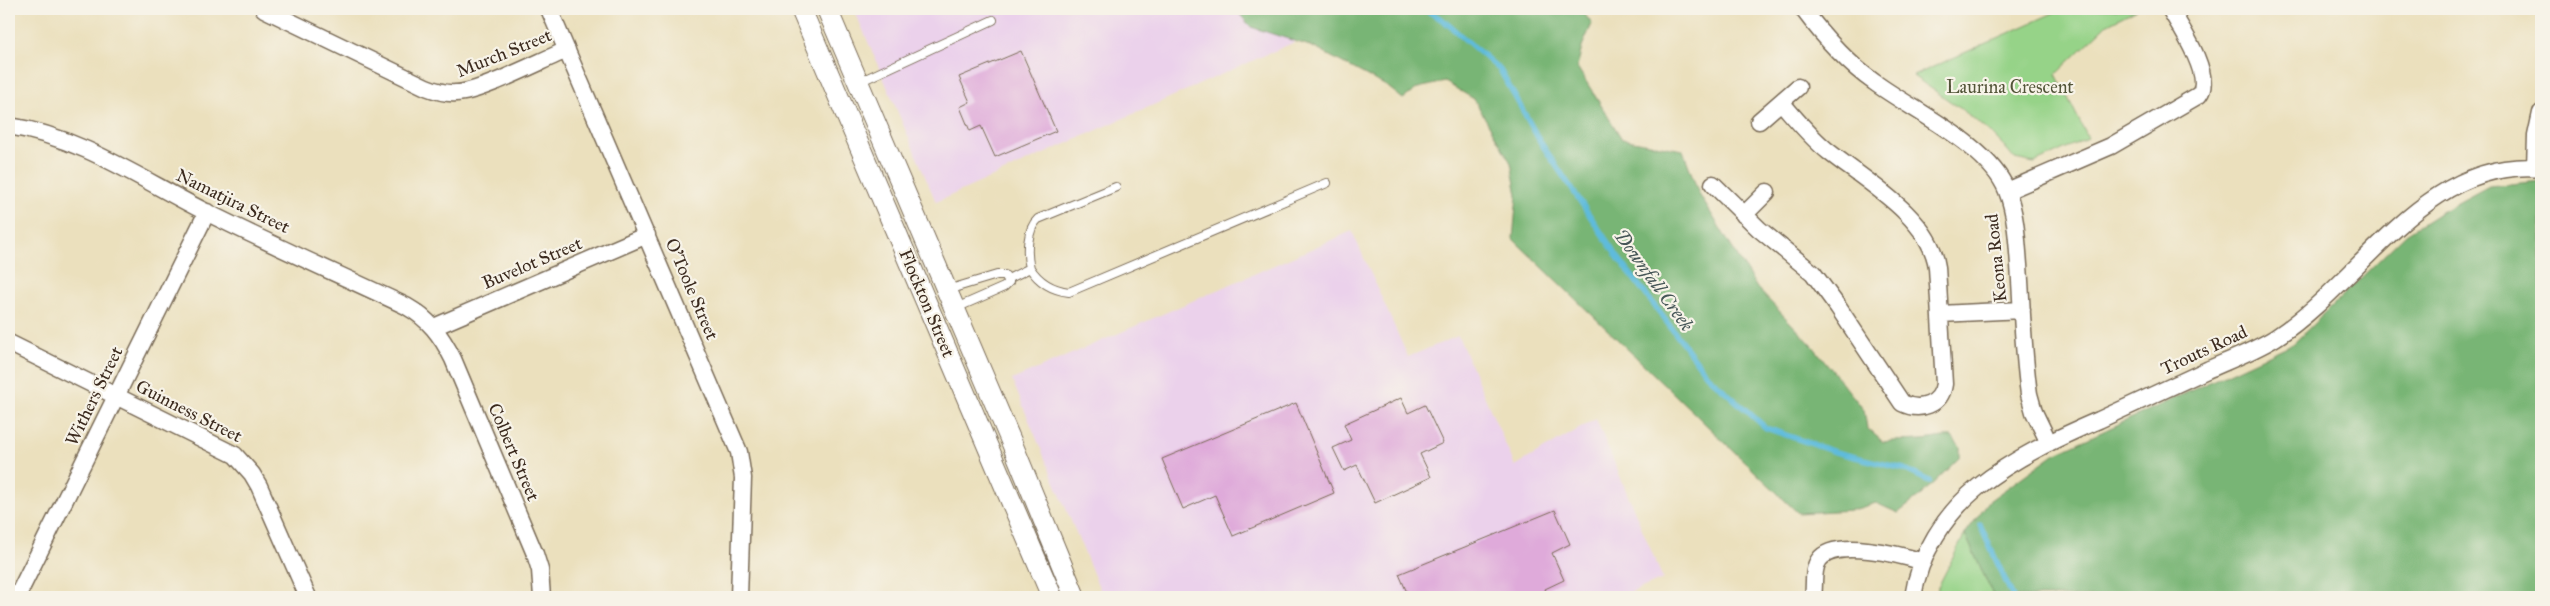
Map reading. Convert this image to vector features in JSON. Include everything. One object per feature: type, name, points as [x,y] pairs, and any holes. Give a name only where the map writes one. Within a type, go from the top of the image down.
[{"type":"street","name":"Murch Street","points":[[264,9],[426,87],[447,93],[457,94],[475,89],[567,50]]},
{"type":"street","name":"O'Toole Street","points":[[549,9],[739,452],[743,478],[739,597]]},
{"type":"street","name":"Flockton Street","points":[[801,9],[1052,597]]},
{"type":"street","name":"Flockton Street","points":[[827,9],[1075,597]]},
{"type":"street","name":"Keona Road","points":[[1803,9],[1828,40],[1858,69],[1980,155],[1997,173],[2007,191],[2016,233],[2029,394],[2034,412],[2048,443]]},
{"type":"street","points":[[2007,191],[2111,146],[2200,94],[2204,86],[2200,66],[2170,9]]},
{"type":"street","points":[[1758,121],[1798,87]]},
{"type":"street","points":[[1713,184],[1744,215],[1813,273],[1838,306],[1891,390],[1902,403],[1916,408],[1930,405],[1943,391],[1936,259],[1925,238],[1889,196],[1828,152],[1781,102]]},
{"type":"street","points":[[2538,167],[2538,126],[2541,113]]},
{"type":"street","name":"Namatjira Street","points":[[9,126],[64,139],[207,212],[406,306],[434,327]]},
{"type":"street","name":"Trouts Road","points":[[1913,597],[1917,576],[1945,522],[1968,495],[2004,469],[2048,443],[2273,339],[2308,314],[2407,219],[2439,195],[2458,185],[2494,172],[2538,167]]},
{"type":"street","points":[[1744,215],[1767,192]]},
{"type":"street","name":"Withers Street","points":[[18,597],[207,212]]},
{"type":"street","name":"Buvelot Street","points":[[434,327],[647,235]]},
{"type":"street","points":[[1940,314],[2022,310]]},
{"type":"street","name":"Colbert Street","points":[[434,327],[453,359],[535,554],[540,570],[542,597]]},
{"type":"street","name":"Guinness Street","points":[[9,343],[224,448],[244,464],[260,486],[308,597]]},
{"type":"street","points":[[1813,597],[1816,566],[1822,556],[1834,550],[1894,553],[1923,562]]},
{"type":"lane","points":[[859,82],[993,20]]},
{"type":"lane","points":[[1116,187],[1034,222],[1029,240],[1030,268],[1038,278],[1049,286],[1069,292],[1327,183]]},
{"type":"lane","points":[[1008,279],[1030,268]]},
{"type":"lane","points":[[947,290],[997,275],[1005,275],[1008,279]]},
{"type":"lane","points":[[955,309],[1004,287],[1009,282],[1008,279]]},
{"type":"shaded area","points":[[854,9],[1336,9],[1344,20],[936,202]]},
{"type":"shaded area","points":[[1352,231],[1408,357],[1458,336],[1515,466],[1596,419],[1663,579],[1620,597],[1103,597],[1012,380]]},
{"type":"green space","points":[[1235,9],[1581,9],[1592,24],[1583,44],[1577,67],[1622,139],[1683,150],[1699,194],[1757,288],[1812,345],[1864,410],[1867,428],[1883,442],[1952,437],[1960,447],[1960,457],[1919,497],[1898,513],[1876,503],[1853,510],[1798,513],[1513,239],[1517,195],[1511,163],[1474,99],[1445,82],[1418,88],[1403,99],[1388,87],[1313,47],[1251,27]]},
{"type":"green space","name":"Laurina Crescent","points":[[2062,9],[2137,9],[2108,24],[2056,74],[2088,138],[2034,163],[2015,159],[1980,124],[1913,76]]},
{"type":"green space","points":[[2541,181],[2541,597],[1994,597],[1965,534],[1989,501],[2054,454],[2294,343],[2406,234],[2439,213],[2489,186]]},
{"type":"green space","points":[[1965,534],[1994,597],[1937,597],[1938,587]]},
{"type":"building","points":[[1021,51],[1056,131],[995,157],[981,126],[970,131],[960,107],[970,102],[959,77]]},
{"type":"building","points":[[1401,398],[1408,413],[1425,405],[1443,443],[1420,454],[1431,477],[1375,503],[1357,465],[1344,471],[1333,448],[1351,440],[1344,424]]},
{"type":"building","points":[[1296,403],[1334,493],[1233,536],[1215,495],[1183,509],[1162,459]]},
{"type":"building","points":[[1555,510],[1570,544],[1552,553],[1564,580],[1545,589],[1548,597],[1409,597],[1399,574]]},
{"type":"waterway","name":"Downfall Creek","points":[[1424,9],[1443,20],[1500,70],[1541,143],[1619,259],[1707,375],[1766,428],[1835,452],[1904,469],[1929,481]]},
{"type":"waterway","name":"Downfall Creek","points":[[1980,525],[2013,597]]}]
